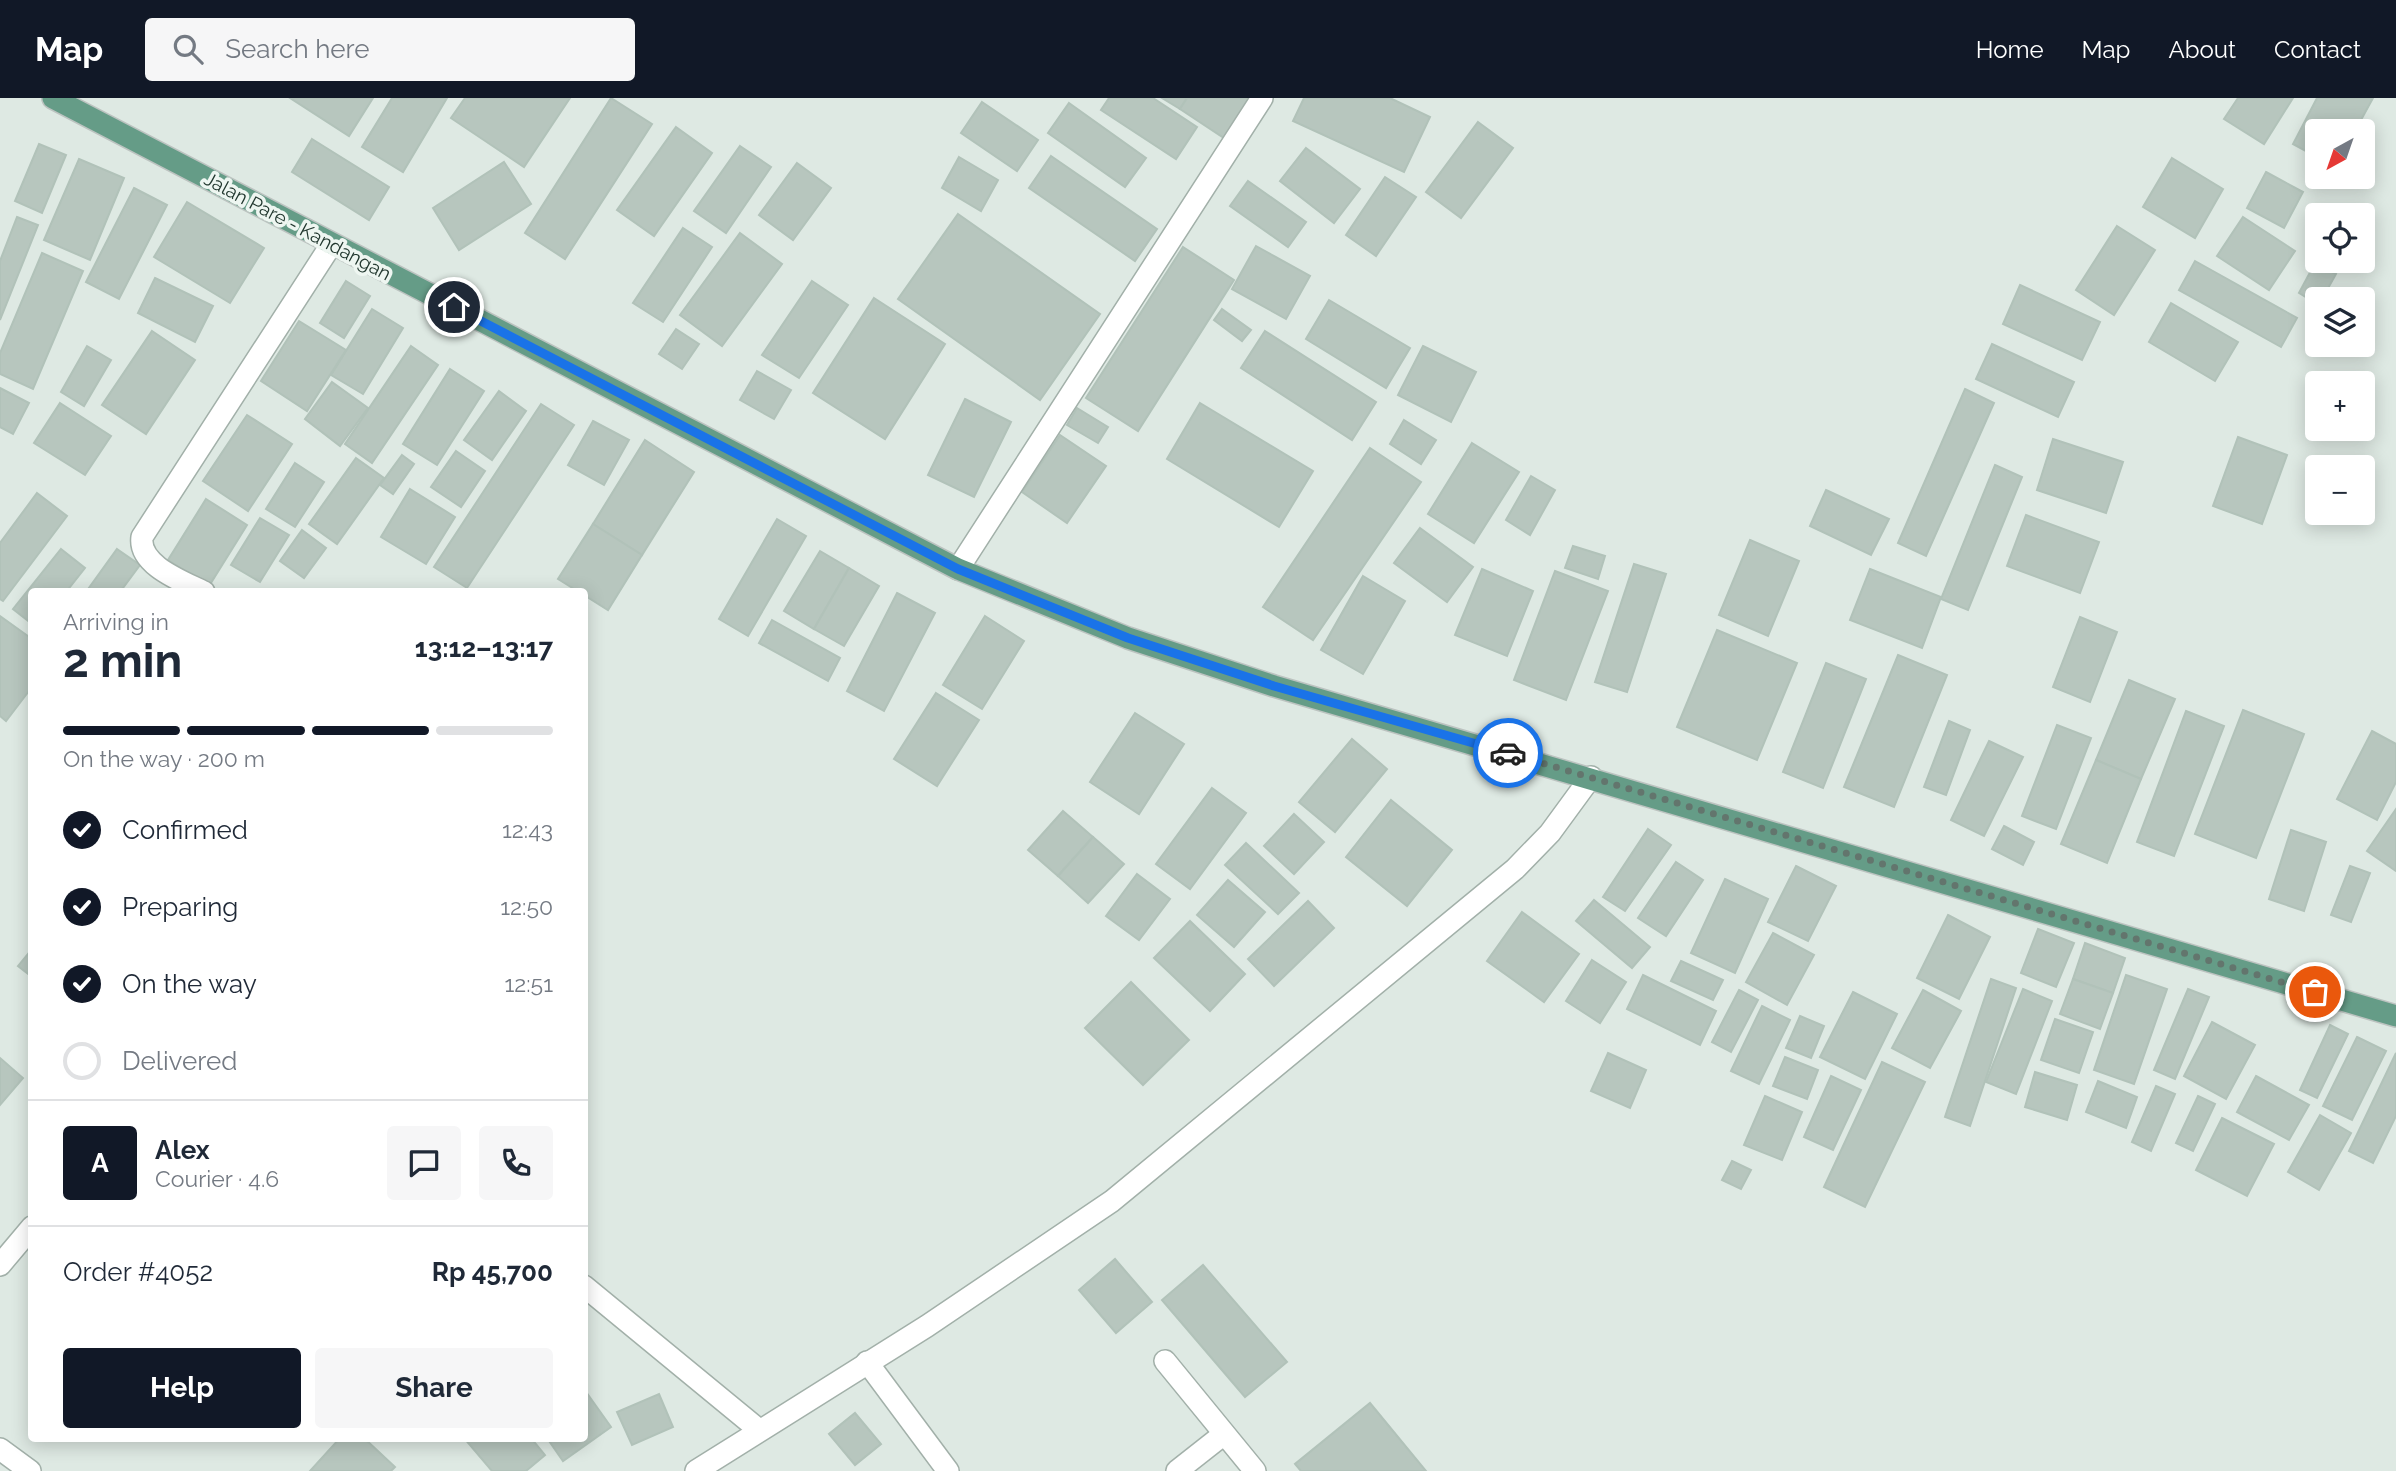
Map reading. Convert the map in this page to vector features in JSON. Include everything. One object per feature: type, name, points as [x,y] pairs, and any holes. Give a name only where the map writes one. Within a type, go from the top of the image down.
[{"type":"main road","name":"Jalan Pare - Kandangan","points":[[53,98],[958,569],[1128,638],[1221,669],[2396,1016]]},
{"type":"street","points":[[958,569],[1262,98]]},
{"type":"street","points":[[197,588],[149,559],[142,549],[142,537],[331,244]]},
{"type":"street","points":[[696,1471],[927,1326],[1112,1201],[1515,869],[1550,833],[1591,777]]},
{"type":"street","points":[[0,1265],[28,1232]]},
{"type":"street","points":[[588,1289],[759,1430]]},
{"type":"street","points":[[1165,1361],[1255,1471]]},
{"type":"street","points":[[867,1362],[948,1471]]},
{"type":"street","points":[[1177,1471],[1224,1434]]},
{"type":"street","points":[[0,1449],[30,1471]]},
{"type":"building","points":[[290,98],[373,98],[349,136]]},
{"type":"building","points":[[392,98],[447,98],[403,172],[362,147]]},
{"type":"building","points":[[465,98],[570,98],[524,167],[451,118]]},
{"type":"building","points":[[611,98],[652,124],[565,259],[525,233]]},
{"type":"building","points":[[1109,98],[1153,98],[1197,127],[1176,159],[1101,110]]},
{"type":"building","points":[[1162,98],[1187,98],[1180,109]]},
{"type":"building","points":[[1187,98],[1250,98],[1224,138],[1180,109]]},
{"type":"building","points":[[1304,98],[1390,98],[1430,117],[1404,172],[1293,121]]},
{"type":"building","points":[[2238,98],[2293,98],[2264,144],[2224,119]]},
{"type":"building","points":[[2317,98],[2373,98],[2362,119],[2306,119]]},
{"type":"building","points":[[982,102],[1038,140],[1017,171],[961,133]]},
{"type":"building","points":[[1069,103],[1146,158],[1125,187],[1048,133]]},
{"type":"building","points":[[2305,121],[2305,150],[2293,144]]},
{"type":"building","points":[[1478,122],[1513,148],[1461,218],[1426,192]]},
{"type":"building","points":[[676,127],[712,153],[654,236],[617,210]]},
{"type":"building","points":[[312,139],[389,187],[369,220],[292,172]]},
{"type":"building","points":[[39,144],[66,155],[42,213],[15,201]]},
{"type":"building","points":[[740,146],[771,167],[726,233],[694,211]]},
{"type":"building","points":[[1306,148],[1360,189],[1334,223],[1280,181]]},
{"type":"building","points":[[1051,156],[1157,229],[1135,261],[1029,188]]},
{"type":"building","points":[[959,157],[998,180],[981,211],[942,188]]},
{"type":"building","points":[[2172,158],[2223,189],[2195,238],[2143,207]]},
{"type":"building","points":[[79,159],[124,178],[90,260],[44,240]]},
{"type":"building","points":[[504,162],[531,204],[459,250],[433,208]]},
{"type":"building","points":[[797,163],[831,188],[793,240],[759,215]]},
{"type":"building","points":[[2266,172],[2303,192],[2284,228],[2247,208]]},
{"type":"building","points":[[1385,177],[1416,197],[1376,256],[1346,235]]},
{"type":"building","points":[[1248,181],[1306,222],[1288,247],[1230,206]]},
{"type":"building","points":[[134,188],[167,205],[119,299],[86,282]]},
{"type":"building","points":[[187,202],[264,248],[230,303],[154,257]]},
{"type":"building","points":[[958,214],[1100,314],[1040,400],[898,299]]},
{"type":"building","points":[[17,217],[38,225],[0,320],[0,261]]},
{"type":"building","points":[[2243,217],[2295,251],[2269,290],[2217,256]]},
{"type":"building","points":[[2117,226],[2155,250],[2114,315],[2076,290]]},
{"type":"building","points":[[683,228],[712,247],[663,322],[633,303]]},
{"type":"building","points":[[740,233],[782,264],[722,346],[680,315]]},
{"type":"building","points":[[1256,246],[1310,276],[1286,319],[1232,289]]},
{"type":"building","points":[[1183,247],[1234,280],[1138,431],[1086,398]]},
{"type":"building","points":[[42,253],[83,271],[33,389],[0,374],[0,353]]},
{"type":"building","points":[[2195,261],[2297,318],[2281,347],[2179,290]]},
{"type":"building","points":[[2310,273],[2336,274],[2329,287],[2305,287],[2305,297],[2299,293]]},
{"type":"building","points":[[155,278],[213,306],[195,342],[138,313]]},
{"type":"building","points":[[346,281],[370,296],[344,338],[320,323]]},
{"type":"building","points":[[812,281],[848,305],[799,378],[762,355]]},
{"type":"building","points":[[2020,285],[2100,322],[2082,360],[2003,324]]},
{"type":"building","points":[[874,298],[945,344],[885,439],[813,393]]},
{"type":"building","points":[[1329,300],[1410,348],[1386,388],[1306,339]]},
{"type":"building","points":[[2171,303],[2238,342],[2215,381],[2149,342]]},
{"type":"building","points":[[372,309],[403,328],[363,394],[331,375]]},
{"type":"building","points":[[1222,309],[1251,330],[1242,341],[1214,320]]},
{"type":"building","points":[[299,321],[346,350],[307,411],[261,381]]},
{"type":"building","points":[[676,329],[699,344],[682,369],[659,354]]},
{"type":"building","points":[[152,331],[195,360],[146,434],[102,405]]},
{"type":"building","points":[[1265,331],[1376,402],[1352,440],[1241,368]]},
{"type":"building","points":[[1992,344],[2074,382],[2058,417],[1976,379]]},
{"type":"building","points":[[87,346],[111,360],[84,406],[61,392]]},
{"type":"building","points":[[411,346],[438,365],[372,463],[345,444]]},
{"type":"building","points":[[1423,346],[1476,372],[1451,422],[1398,395]]},
{"type":"building","points":[[450,369],[484,391],[437,465],[403,444]]},
{"type":"building","points":[[757,371],[791,390],[774,419],[740,400]]},
{"type":"building","points":[[332,382],[368,408],[340,446],[305,419]]},
{"type":"building","points":[[0,388],[29,403],[13,434],[0,427]]},
{"type":"building","points":[[1965,389],[1994,403],[1926,556],[1898,543]]},
{"type":"building","points":[[499,391],[526,411],[492,460],[464,440]]},
{"type":"building","points":[[965,399],[1011,422],[974,497],[928,475]]},
{"type":"building","points":[[60,403],[111,436],[85,475],[34,443]]},
{"type":"building","points":[[1200,403],[1313,471],[1279,527],[1167,459]]},
{"type":"building","points":[[541,404],[574,425],[467,588],[434,567]]},
{"type":"building","points":[[1077,408],[1108,427],[1098,443],[1067,425]]},
{"type":"building","points":[[247,415],[292,444],[248,511],[203,481]]},
{"type":"building","points":[[1404,420],[1436,440],[1421,464],[1390,444]]},
{"type":"building","points":[[593,421],[629,440],[604,485],[568,465]]},
{"type":"building","points":[[1060,435],[1106,466],[1067,523],[1022,492]]},
{"type":"building","points":[[2238,437],[2287,455],[2262,524],[2213,506]]},
{"type":"building","points":[[2053,439],[2123,462],[2106,513],[2037,490]]},
{"type":"building","points":[[645,440],[694,472],[642,555],[593,524]]},
{"type":"building","points":[[1472,443],[1519,472],[1474,543],[1428,514]]},
{"type":"building","points":[[1370,448],[1421,482],[1313,640],[1263,607]]},
{"type":"building","points":[[456,451],[485,471],[461,507],[431,487]]},
{"type":"building","points":[[402,455],[414,464],[393,494],[380,485]]},
{"type":"building","points":[[356,458],[384,478],[337,544],[309,524]]},
{"type":"building","points":[[295,463],[324,482],[295,527],[266,509]]},
{"type":"building","points":[[1995,465],[2022,477],[1968,610],[1941,599]]},
{"type":"building","points":[[1531,476],[1555,490],[1530,535],[1506,520]]},
{"type":"building","points":[[410,489],[455,517],[426,564],[381,537]]},
{"type":"building","points":[[1826,490],[1889,519],[1871,555],[1810,526]]},
{"type":"building","points":[[37,493],[67,516],[3,601],[0,599],[0,543]]},
{"type":"building","points":[[206,499],[247,525],[209,586],[168,560]]},
{"type":"building","points":[[2026,515],[2099,542],[2080,593],[2007,566]]},
{"type":"building","points":[[260,518],[289,535],[260,582],[231,565]]},
{"type":"building","points":[[777,519],[806,536],[748,636],[719,619]]},
{"type":"building","points":[[593,524],[642,555],[608,610],[588,598],[588,588],[573,588],[558,579]]},
{"type":"building","points":[[1420,528],[1473,567],[1447,602],[1394,563]]},
{"type":"building","points":[[302,530],[326,548],[304,578],[280,561]]},
{"type":"building","points":[[1750,540],[1799,561],[1768,636],[1719,615]]},
{"type":"building","points":[[1573,546],[1605,556],[1598,579],[1565,568]]},
{"type":"building","points":[[61,549],[85,568],[69,588],[30,588]]},
{"type":"building","points":[[117,549],[140,565],[123,588],[89,588]]},
{"type":"building","points":[[820,551],[849,568],[814,629],[784,611]]},
{"type":"building","points":[[1634,564],[1666,574],[1627,692],[1595,682]]},
{"type":"building","points":[[849,568],[879,586],[844,646],[814,629]]},
{"type":"building","points":[[1482,569],[1533,591],[1507,656],[1455,635]]},
{"type":"building","points":[[1870,569],[1941,597],[1922,648],[1850,620]]},
{"type":"building","points":[[1555,571],[1608,591],[1566,700],[1514,680]]},
{"type":"building","points":[[1363,576],[1405,601],[1363,674],[1321,650]]},
{"type":"building","points":[[28,590],[28,621],[13,609]]},
{"type":"building","points":[[897,593],[935,613],[884,711],[847,691]]},
{"type":"building","points":[[0,616],[28,636],[28,692],[6,721],[0,716]]},
{"type":"building","points":[[985,616],[1024,641],[982,709],[943,685]]},
{"type":"building","points":[[2080,617],[2117,632],[2090,702],[2053,687]]},
{"type":"building","points":[[772,620],[840,658],[828,681],[759,643]]},
{"type":"building","points":[[1717,630],[1797,663],[1757,760],[1677,727]]},
{"type":"building","points":[[1898,655],[1947,675],[1894,807],[1844,787]]},
{"type":"building","points":[[1826,663],[1866,679],[1823,788],[1783,772]]},
{"type":"building","points":[[2129,680],[2175,699],[2141,779],[2096,760]]},
{"type":"building","points":[[936,693],[979,720],[937,786],[894,759]]},
{"type":"building","points":[[2243,710],[2304,734],[2256,858],[2195,834]]},
{"type":"building","points":[[2186,711],[2224,726],[2174,856],[2137,842]]},
{"type":"building","points":[[1135,713],[1184,744],[1139,814],[1090,782]]},
{"type":"building","points":[[1949,721],[1970,730],[1946,795],[1924,787]]},
{"type":"building","points":[[2057,725],[2091,738],[2056,829],[2022,816]]},
{"type":"building","points":[[2372,731],[2396,744],[2396,782],[2377,820],[2337,799]]},
{"type":"building","points":[[1352,739],[1387,769],[1335,832],[1299,802]]},
{"type":"building","points":[[1989,741],[2023,757],[1984,836],[1951,820]]},
{"type":"building","points":[[2096,760],[2141,779],[2107,863],[2061,844]]},
{"type":"building","points":[[1212,788],[1246,813],[1190,889],[1156,864]]},
{"type":"building","points":[[1391,800],[1452,850],[1407,906],[1346,857]]},
{"type":"building","points":[[2396,809],[2396,871],[2367,851]]},
{"type":"building","points":[[1063,811],[1093,837],[1058,876],[1028,850]]},
{"type":"building","points":[[1294,814],[1324,842],[1294,874],[1264,846]]},
{"type":"building","points":[[2004,826],[2034,842],[2023,865],[1992,849]]},
{"type":"building","points":[[1648,829],[1671,845],[1625,911],[1603,897]]},
{"type":"building","points":[[2291,830],[2326,842],[2304,911],[2269,899]]},
{"type":"building","points":[[1093,837],[1124,864],[1088,903],[1058,876]]},
{"type":"building","points":[[1246,843],[1299,893],[1278,914],[1225,865]]},
{"type":"building","points":[[1676,862],[1703,880],[1666,936],[1638,918]]},
{"type":"building","points":[[1796,866],[1836,886],[1808,941],[1768,922]]},
{"type":"building","points":[[2350,866],[2370,873],[2351,922],[2331,915]]},
{"type":"building","points":[[1137,874],[1170,899],[1139,940],[1106,916]]},
{"type":"building","points":[[1725,879],[1768,899],[1735,973],[1691,953]]},
{"type":"building","points":[[1228,880],[1265,912],[1234,947],[1197,915]]},
{"type":"building","points":[[1594,900],[1650,947],[1632,968],[1576,921]]},
{"type":"building","points":[[1308,901],[1334,928],[1274,986],[1248,959]]},
{"type":"building","points":[[1522,912],[1579,954],[1544,1002],[1487,961]]},
{"type":"building","points":[[1948,915],[1990,937],[1959,999],[1917,978]]},
{"type":"building","points":[[1190,921],[1245,974],[1210,1011],[1154,958]]},
{"type":"building","points":[[2038,929],[2074,943],[2056,987],[2021,973]]},
{"type":"building","points":[[1773,933],[1814,955],[1787,1005],[1746,982]]},
{"type":"building","points":[[2085,943],[2125,958],[2113,993],[2073,979]]},
{"type":"building","points":[[28,954],[28,974],[18,966]]},
{"type":"building","points":[[1592,960],[1626,982],[1600,1023],[1566,1001]]},
{"type":"building","points":[[1681,961],[1723,980],[1713,1000],[1671,981]]},
{"type":"building","points":[[1643,975],[1716,1011],[1700,1045],[1627,1009]]},
{"type":"building","points":[[2126,975],[2167,989],[2134,1084],[2094,1070]]},
{"type":"building","points":[[1991,979],[2016,988],[1970,1126],[1945,1117]]},
{"type":"building","points":[[2073,979],[2113,993],[2100,1029],[2060,1014]]},
{"type":"building","points":[[1131,982],[1189,1040],[1143,1085],[1085,1028]]},
{"type":"building","points":[[2023,989],[2052,1001],[2016,1094],[1986,1082]]},
{"type":"building","points":[[2188,989],[2209,997],[2175,1079],[2154,1070]]},
{"type":"building","points":[[1739,990],[1758,1000],[1731,1052],[1712,1042]]},
{"type":"building","points":[[1923,990],[1961,1011],[1930,1068],[1892,1048]]},
{"type":"building","points":[[1853,992],[1897,1014],[1865,1079],[1820,1057]]},
{"type":"building","points":[[1762,1006],[1790,1020],[1759,1084],[1731,1071]]},
{"type":"building","points":[[1800,1016],[1824,1026],[1811,1058],[1786,1048]]},
{"type":"building","points":[[2055,1019],[2093,1032],[2079,1073],[2041,1060]]},
{"type":"building","points":[[2212,1022],[2255,1045],[2226,1099],[2184,1076]]},
{"type":"building","points":[[2330,1025],[2348,1034],[2317,1098],[2300,1090]]},
{"type":"building","points":[[2357,1037],[2386,1051],[2352,1120],[2323,1106]]},
{"type":"building","points":[[1608,1053],[1646,1070],[1630,1108],[1591,1091]]},
{"type":"building","points":[[2396,1053],[2396,1116],[2373,1163],[2349,1151]]},
{"type":"building","points":[[1785,1057],[1818,1070],[1807,1099],[1773,1086]]},
{"type":"building","points":[[0,1058],[23,1078],[0,1105]]},
{"type":"building","points":[[1882,1062],[1925,1082],[1865,1207],[1824,1187]]},
{"type":"building","points":[[2035,1072],[2077,1085],[2067,1120],[2025,1107]]},
{"type":"building","points":[[1831,1076],[1861,1090],[1833,1150],[1804,1137]]},
{"type":"building","points":[[2256,1076],[2309,1105],[2289,1140],[2237,1112]]},
{"type":"building","points":[[2098,1081],[2137,1097],[2126,1128],[2086,1112]]},
{"type":"building","points":[[2156,1086],[2175,1094],[2151,1151],[2132,1142]]},
{"type":"building","points":[[1765,1096],[1802,1112],[1782,1160],[1744,1145]]},
{"type":"building","points":[[2198,1096],[2215,1104],[2193,1151],[2176,1143]]},
{"type":"building","points":[[2320,1115],[2351,1133],[2319,1190],[2288,1172]]},
{"type":"building","points":[[2222,1118],[2274,1144],[2247,1196],[2196,1170]]},
{"type":"building","points":[[1732,1161],[1751,1170],[1741,1189],[1722,1180]]},
{"type":"building","points":[[1115,1259],[1152,1302],[1116,1333],[1079,1290]]},
{"type":"building","points":[[1203,1265],[1287,1362],[1245,1397],[1162,1300]]},
{"type":"building","points":[[659,1394],[673,1427],[632,1445],[617,1412]]},
{"type":"building","points":[[588,1395],[611,1427],[563,1461],[550,1442],[588,1442]]},
{"type":"building","points":[[1370,1403],[1426,1471],[1301,1471],[1295,1464]]},
{"type":"building","points":[[855,1413],[881,1444],[855,1465],[829,1434]]},
{"type":"building","points":[[336,1442],[368,1442],[395,1467],[391,1471],[310,1471]]},
{"type":"building","points":[[467,1442],[534,1442],[545,1455],[526,1471],[492,1471]]},
{"type":"way so far","points":[[1508,753],[2315,992]]},
{"type":"route","points":[[454,307],[958,569],[1128,638],[1274,686],[1508,753]]}]
